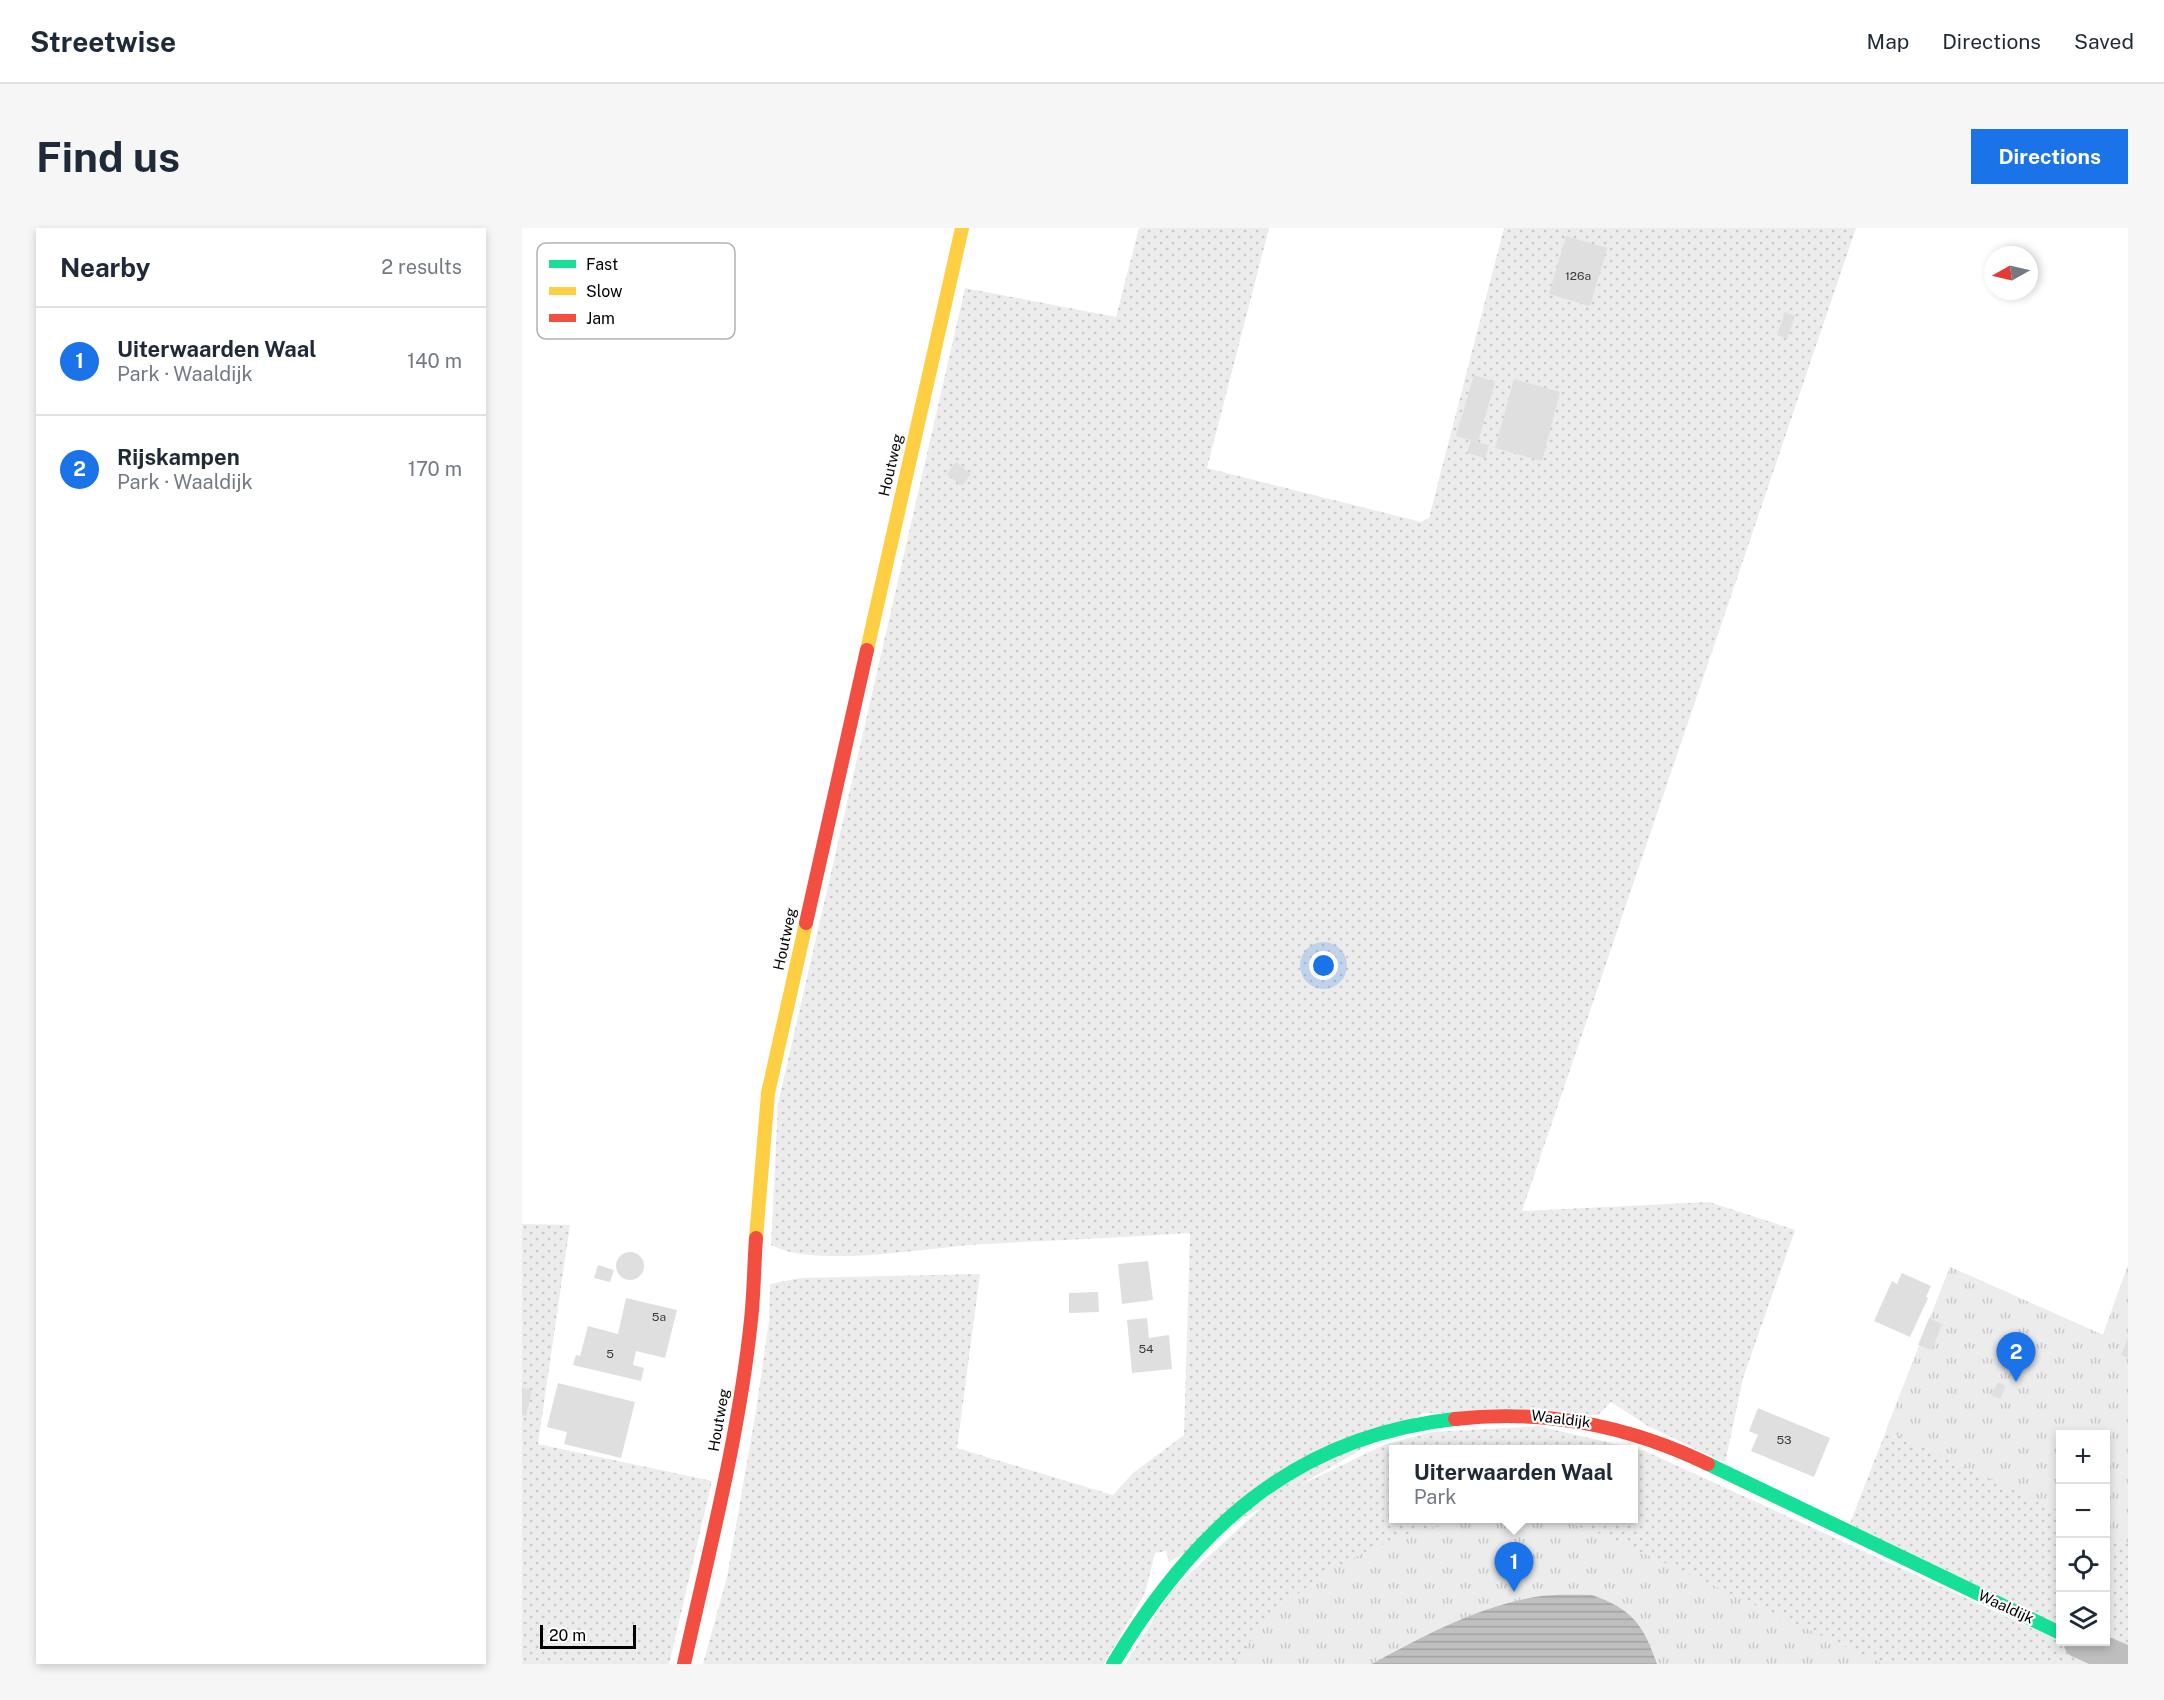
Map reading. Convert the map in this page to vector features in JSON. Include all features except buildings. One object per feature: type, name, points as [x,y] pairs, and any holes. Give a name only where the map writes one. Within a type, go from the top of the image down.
[{"type":"street","name":"Houtweg","points":[[684,1664],[728,1466],[741,1391],[751,1319],[758,1193],[768,1093],[962,228]]},
{"type":"street","name":"Waaldijk","points":[[1113,1664],[1156,1595],[1185,1559],[1220,1524],[1269,1486],[1321,1456],[1359,1439],[1409,1424],[1500,1414],[1583,1420],[1660,1443],[2056,1631]]},
{"type":"street","points":[[2090,1646],[2128,1663]]},
{"type":"green space","points":[[1139,228],[1269,228],[1207,468],[1421,522],[1429,518],[1504,228],[1856,228],[1522,1211],[1709,1202],[1795,1230],[1743,1378],[1725,1463],[1648,1426],[1611,1402],[1598,1415],[1423,1413],[1169,1562],[1166,1551],[1155,1553],[1145,1593],[1104,1664],[703,1664],[727,1577],[756,1411],[769,1321],[770,1284],[801,1278],[980,1274],[957,1448],[1113,1495],[1133,1473],[1184,1435],[1190,1233],[984,1244],[844,1256],[791,1252],[771,1245],[778,1104],[965,288],[1116,317]]},
{"type":"green space","points":[[522,1224],[570,1225],[538,1444],[712,1481],[669,1664],[522,1664]]},
{"type":"green space","points":[[2128,1265],[2128,1655],[2110,1644],[2110,1430],[2056,1430],[2056,1623],[1847,1531],[1950,1267],[2103,1335]]},
{"type":"green space","points":[[2128,1265],[2128,1543],[2110,1535],[2110,1430],[2056,1430],[2056,1510],[1886,1430],[1950,1267],[2103,1335]]},
{"type":"green space","points":[[1538,1426],[1619,1445],[1389,1445],[1389,1523],[1638,1523],[1638,1449],[2056,1639],[2056,1646],[2075,1648],[2090,1664],[1125,1664],[1172,1590],[1271,1499],[1384,1445],[1432,1432]]},
{"type":"green space","points":[[1452,1523],[1567,1523],[1604,1535],[1883,1664],[1233,1664],[1256,1634],[1309,1585],[1338,1566],[1370,1550]]},
{"type":"shaded area","points":[[1592,1595],[1617,1606],[1634,1620],[1647,1638],[1657,1664],[1372,1664],[1431,1633],[1492,1608],[1542,1596]]},
{"type":"traffic: fast","points":[[1113,1664],[1144,1616],[1178,1572],[1214,1532],[1254,1498],[1297,1469],[1345,1446],[1397,1429],[1455,1419]]},
{"type":"traffic: fast","points":[[1708,1464],[2056,1631]]},
{"type":"traffic: slow","points":[[867,650],[962,228]]},
{"type":"traffic: slow","points":[[756,1238],[768,1093],[806,923]]},
{"type":"traffic: jam","points":[[806,923],[867,650]]},
{"type":"traffic: jam","points":[[684,1664],[739,1407],[751,1320],[756,1238]]},
{"type":"traffic: jam","points":[[1455,1419],[1521,1416],[1585,1423],[1647,1439],[1708,1464]]},
{"type":"place","name":"Rijskampen","points":[[2016,1382]]},
{"type":"place","name":"Uiterwaarden Waal","points":[[1514,1592]]}]
